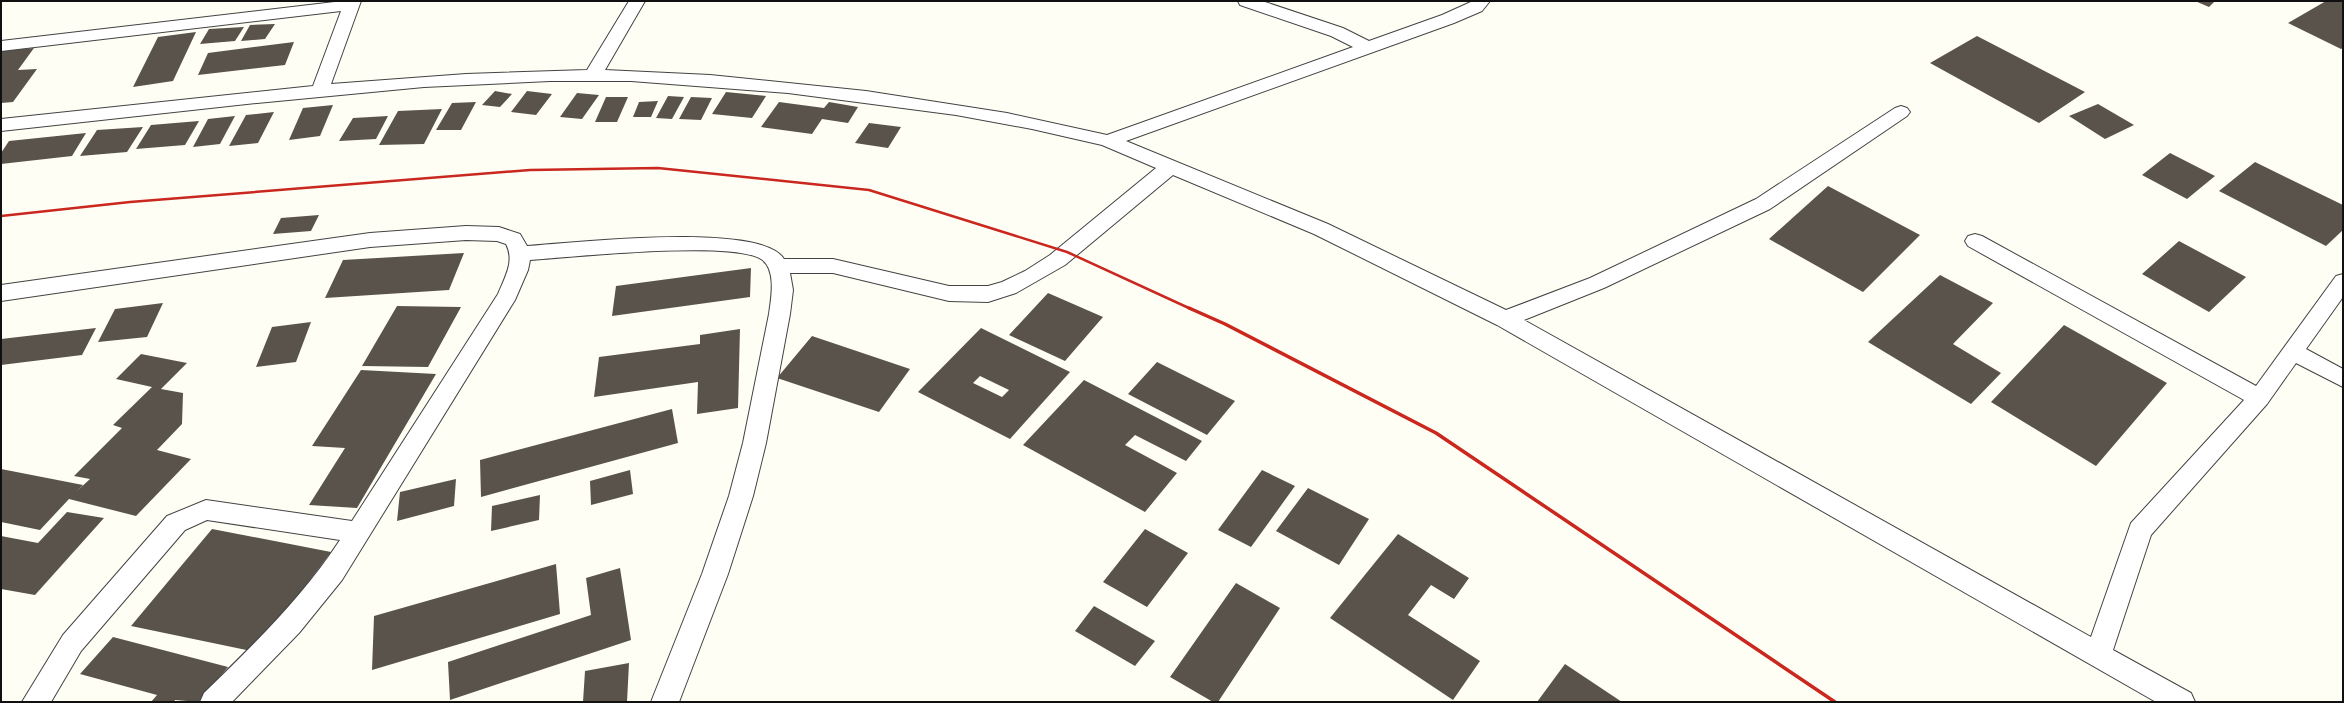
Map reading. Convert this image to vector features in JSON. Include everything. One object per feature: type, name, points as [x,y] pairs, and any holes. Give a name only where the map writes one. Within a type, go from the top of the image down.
[{"type":"street","points":[[593,75],[637,1]]},
{"type":"street","points":[[1246,1],[1337,32],[1367,47]]},
{"type":"street","points":[[1108,141],[1256,90],[1367,47],[1448,19],[1476,7],[1482,1]]},
{"type":"street","points":[[1,46],[353,3],[320,91]]},
{"type":"street","points":[[1,124],[421,82],[593,75],[728,82],[867,97],[1006,117],[1108,141],[1321,229],[1505,319],[2181,702]]},
{"type":"street","points":[[1505,319],[1597,283],[1763,204],[1901,112]]},
{"type":"street","points":[[778,266],[833,266],[929,289],[958,293],[988,294],[1025,281],[1067,252],[1171,166]]},
{"type":"street","points":[[1,293],[370,240],[466,233],[499,234],[513,239],[521,253],[518,270],[508,295],[356,532],[333,572],[290,625],[214,702]]},
{"type":"street","points":[[1975,241],[2259,398]]},
{"type":"street","points":[[521,253],[660,245],[714,244],[748,248],[768,254],[778,266],[782,290],[780,304],[761,407],[741,495],[713,577],[664,702]]},
{"type":"street","points":[[2098,655],[2140,530],[2259,398],[2343,281]]},
{"type":"street","points":[[2292,351],[2343,379]]},
{"type":"street","points":[[36,702],[72,643],[176,523],[206,510],[356,532]]},
{"type":"building","points":[[2195,1],[2215,1],[2209,7]]},
{"type":"building","points":[[2326,1],[2343,1],[2343,48],[2341,49],[2288,23]]},
{"type":"building","points":[[275,24],[265,39],[241,41],[250,25]]},
{"type":"building","points":[[244,27],[235,41],[200,44],[209,29]]},
{"type":"building","points":[[196,32],[173,81],[133,87],[158,37]]},
{"type":"building","points":[[1977,36],[2085,92],[2039,123],[1930,63]]},
{"type":"building","points":[[294,42],[285,65],[198,75],[208,53]]},
{"type":"building","points":[[34,48],[18,70],[37,69],[13,102],[1,103],[1,51]]},
{"type":"building","points":[[495,91],[512,94],[500,107],[482,105]]},
{"type":"building","points":[[527,91],[552,94],[536,115],[511,112]]},
{"type":"building","points":[[726,92],[766,96],[752,118],[712,114]]},
{"type":"building","points":[[577,93],[599,95],[582,119],[560,117]]},
{"type":"building","points":[[668,96],[684,97],[672,119],[656,118]]},
{"type":"building","points":[[606,97],[628,97],[617,122],[595,122]]},
{"type":"building","points":[[691,97],[712,98],[701,120],[679,119]]},
{"type":"building","points":[[658,101],[651,117],[633,117],[639,102]]},
{"type":"building","points":[[476,102],[461,130],[436,130],[452,103]]},
{"type":"building","points":[[779,102],[824,108],[829,102],[858,107],[848,123],[822,119],[812,134],[761,127]]},
{"type":"building","points":[[2098,104],[2134,125],[2105,139],[2069,116]]},
{"type":"building","points":[[333,105],[320,136],[289,140],[303,108]]},
{"type":"building","points":[[442,109],[424,144],[379,145],[398,111]]},
{"type":"building","points":[[274,112],[258,143],[229,146],[246,115]]},
{"type":"building","points":[[235,116],[220,144],[193,147],[208,119]]},
{"type":"building","points":[[388,116],[376,139],[339,141],[353,118]]},
{"type":"building","points":[[199,121],[185,145],[136,149],[151,125]]},
{"type":"building","points":[[869,123],[901,127],[888,148],[855,143]]},
{"type":"building","points":[[143,127],[127,152],[80,156],[97,130]]},
{"type":"building","points":[[86,133],[72,156],[1,164],[1,153],[9,141]]},
{"type":"building","points":[[2170,153],[2215,176],[2187,199],[2142,175]]},
{"type":"building","points":[[2255,162],[2343,205],[2343,230],[2326,246],[2219,191]]},
{"type":"building","points":[[1828,186],[1920,235],[1863,292],[1769,239]]},
{"type":"building","points":[[319,215],[311,231],[273,234],[281,218]]},
{"type":"building","points":[[2179,241],[2246,277],[2209,312],[2142,274]]},
{"type":"building","points":[[464,253],[449,290],[325,298],[343,260]]},
{"type":"building","points":[[751,268],[750,297],[612,316],[616,286]]},
{"type":"building","points":[[1940,275],[1993,303],[1953,344],[2001,373],[1971,404],[1868,342]]},
{"type":"building","points":[[1048,293],[1103,317],[1065,361],[1009,335]]},
{"type":"building","points":[[163,303],[147,337],[98,342],[115,309]]},
{"type":"building","points":[[397,306],[461,307],[428,367],[362,366]]},
{"type":"building","points":[[311,322],[296,362],[256,367],[272,327]]},
{"type":"building","points":[[2064,325],[2167,383],[2096,466],[1991,402]]},
{"type":"building","points":[[96,328],[82,355],[1,365],[1,339]]},
{"type":"building","points":[[981,328],[1070,372],[1010,439],[918,392]],"holes":[[[980,376],[1009,390],[1002,397],[973,383]]]},
{"type":"building","points":[[740,329],[738,408],[697,414],[698,382],[594,397],[599,357],[700,344],[700,335]]},
{"type":"building","points":[[812,336],[910,369],[879,412],[777,378]]},
{"type":"building","points":[[141,354],[187,363],[161,389],[183,393],[182,424],[157,450],[191,459],[136,516],[69,499],[40,530],[1,522],[1,469],[83,485],[76,492],[90,479],[74,476],[122,428],[113,425],[152,387],[116,379]]},
{"type":"building","points":[[1157,362],[1235,401],[1207,435],[1128,394]]},
{"type":"building","points":[[361,370],[436,374],[357,508],[309,505],[345,448],[312,446]]},
{"type":"building","points":[[1084,380],[1202,441],[1186,461],[1135,435],[1125,445],[1177,473],[1145,512],[1023,445]]},
{"type":"building","points":[[672,409],[678,443],[481,497],[480,460]]},
{"type":"building","points":[[630,470],[633,494],[591,505],[590,481]]},
{"type":"building","points":[[1262,470],[1295,486],[1251,547],[1218,530]]},
{"type":"building","points":[[456,479],[454,506],[397,521],[400,492]]},
{"type":"building","points":[[1308,488],[1369,519],[1339,565],[1276,531]]},
{"type":"building","points":[[540,495],[539,520],[491,531],[492,506]]},
{"type":"building","points":[[67,512],[104,518],[35,595],[1,589],[1,536],[38,543]]},
{"type":"building","points":[[212,529],[331,552],[256,652],[131,626]]},
{"type":"building","points":[[1145,529],[1188,553],[1147,607],[1103,582]]},
{"type":"building","points":[[1398,534],[1469,578],[1454,599],[1431,585],[1408,615],[1480,661],[1453,700],[1330,618]]},
{"type":"building","points":[[556,564],[560,614],[372,670],[374,616]]},
{"type":"building","points":[[620,568],[631,640],[450,700],[448,662],[591,615],[586,578]]},
{"type":"building","points":[[1236,583],[1280,608],[1218,702],[1213,702],[1170,677]]},
{"type":"building","points":[[1094,606],[1155,641],[1135,666],[1075,631]]},
{"type":"building","points":[[113,637],[228,667],[199,702],[175,700],[174,702],[151,702],[157,695],[80,674]]},
{"type":"building","points":[[629,663],[627,702],[583,702],[585,671]]},
{"type":"building","points":[[1565,664],[1622,702],[1537,702]]},
{"type":"railway","points":[[1,216],[130,202],[530,170],[658,168],[869,190],[1067,252],[1191,309]]},
{"type":"railway","points":[[1189,308],[1225,324],[1436,433],[1835,702]]}]
